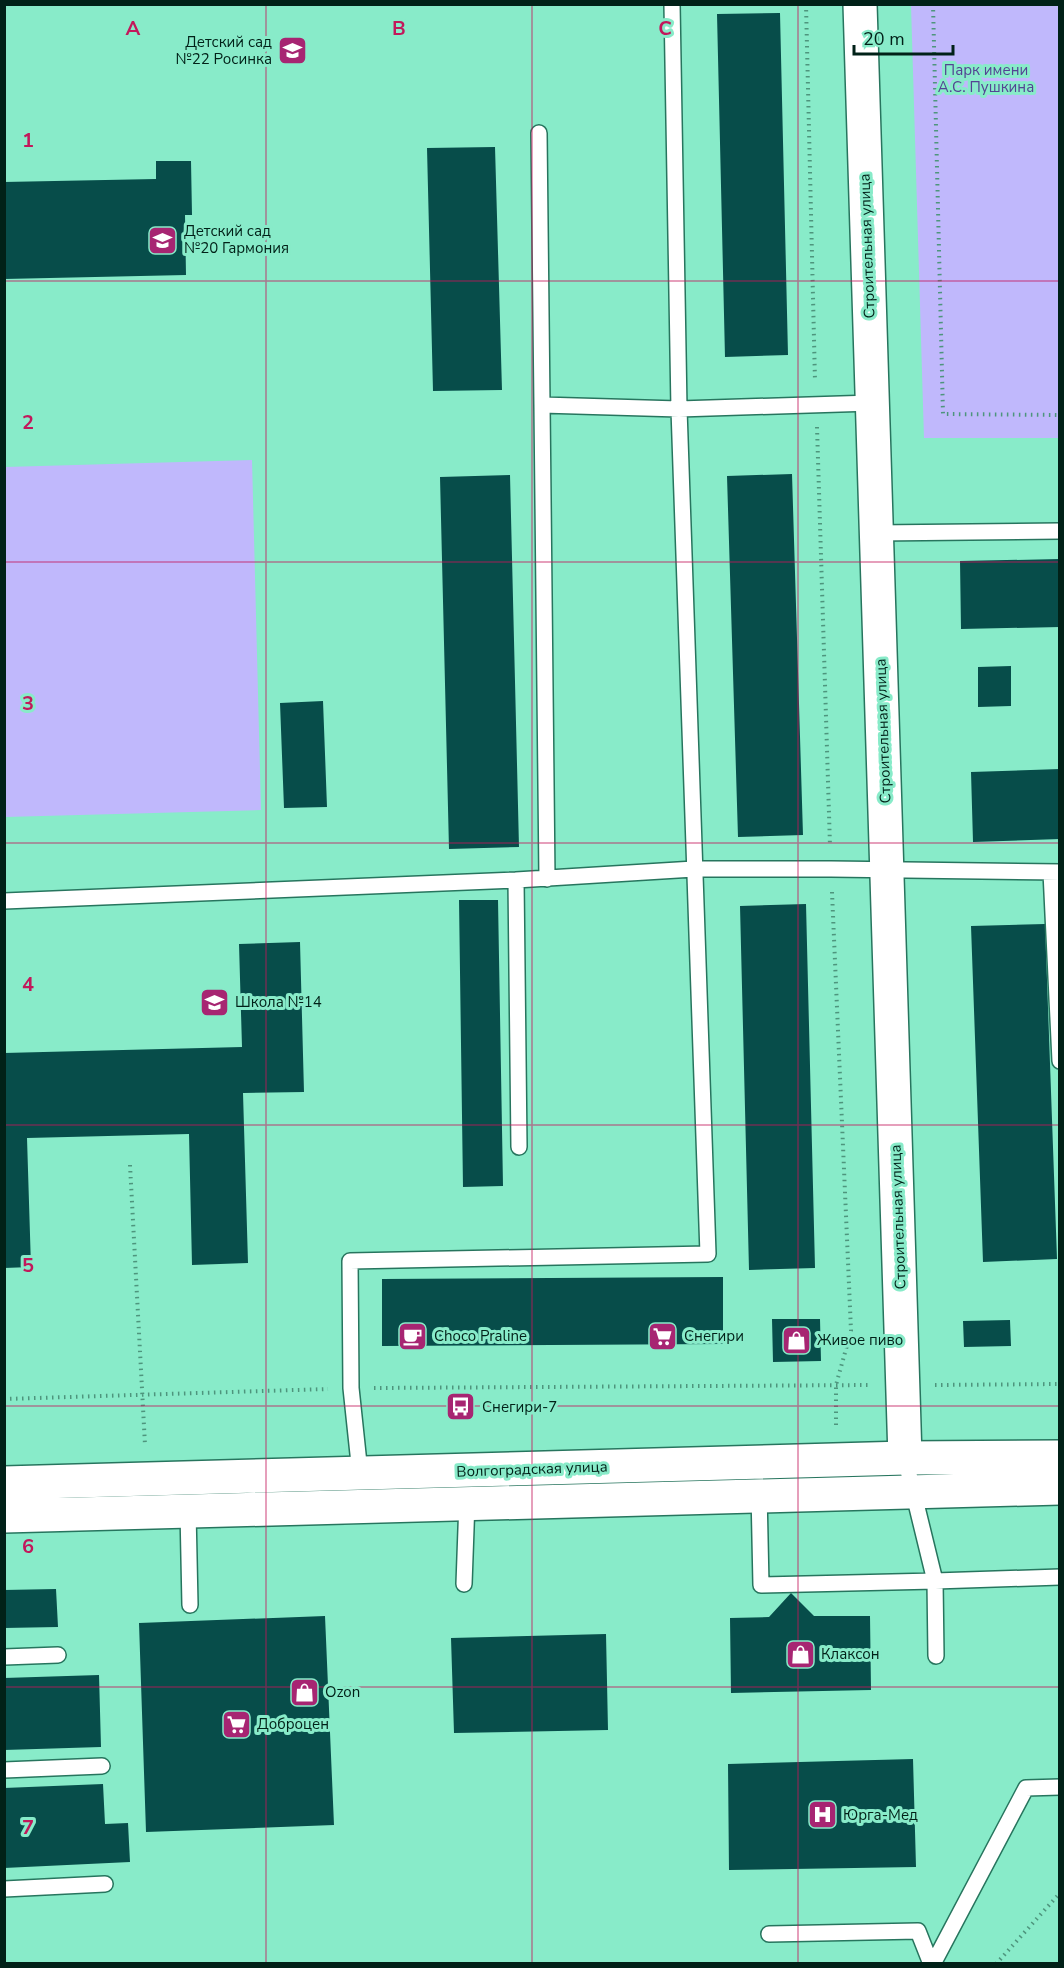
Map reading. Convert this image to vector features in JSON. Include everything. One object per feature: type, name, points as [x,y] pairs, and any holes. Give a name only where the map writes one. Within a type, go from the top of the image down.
[{"type":"main road","name":"Строительная улица","points":[[860,4],[905,1458]]},
{"type":"main road","name":"Волгоградская улица","points":[[4,1483],[905,1458],[1059,1457]]},
{"type":"main road","points":[[4,1516],[1059,1488]]},
{"type":"lane","points":[[360,1473],[351,1388],[350,1261],[708,1254],[679,409],[672,4]]},
{"type":"lane","points":[[539,133],[548,879]]},
{"type":"lane","points":[[542,405],[679,409],[872,403]]},
{"type":"lane","points":[[876,533],[1059,531]]},
{"type":"lane","points":[[4,901],[548,879],[694,869],[1055,872],[1059,1061]]},
{"type":"lane","points":[[516,880],[519,1147]]},
{"type":"lane","points":[[905,1458],[934,1581],[936,1656]]},
{"type":"lane","points":[[758,1462],[761,1585],[1059,1577]]},
{"type":"lane","points":[[464,1584],[467,1471]]},
{"type":"lane","points":[[188,1511],[190,1605]]},
{"type":"lane","points":[[4,1657],[58,1655]]},
{"type":"lane","points":[[4,1770],[102,1766]]},
{"type":"lane","points":[[932,1964],[1026,1788],[1059,1787]]},
{"type":"lane","points":[[4,1889],[105,1884]]},
{"type":"lane","points":[[769,1934],[918,1931],[932,1964]]},
{"type":"path","points":[[806,4],[831,869],[851,1331],[836,1385],[836,1461]]},
{"type":"path","points":[[933,4],[943,414],[1059,415]]},
{"type":"path","points":[[130,1165],[146,1479]]},
{"type":"path","points":[[4,1399],[351,1388],[1059,1384]]},
{"type":"path","points":[[996,1964],[1059,1893]]},
{"type":"green space","name":"Парк имени А.С. Пушкина","points":[[911,5],[1059,5],[1059,438],[924,438]]},
{"type":"green space","points":[[252,460],[261,810],[5,817],[5,467]]},
{"type":"building","points":[[780,13],[788,355],[725,357],[717,14]]},
{"type":"building","points":[[495,147],[502,390],[433,391],[427,148]]},
{"type":"building","points":[[156,161],[191,161],[192,215],[185,215],[186,275],[4,279],[4,182],[156,179]]},
{"type":"building","points":[[792,474],[803,835],[738,837],[727,476]]},
{"type":"building","points":[[510,475],[519,847],[449,849],[440,477]]},
{"type":"building","points":[[1060,559],[1060,627],[961,629],[960,561]]},
{"type":"building","points":[[1011,666],[1011,706],[978,707],[978,667]]},
{"type":"building","points":[[323,701],[327,807],[284,808],[280,703]]},
{"type":"building","points":[[1060,769],[1060,839],[973,842],[971,772]]},
{"type":"building","points":[[459,900],[498,900],[503,1186],[463,1187]]},
{"type":"building","points":[[806,904],[815,1268],[749,1270],[740,906]]},
{"type":"building","points":[[1045,924],[1057,1259],[983,1262],[971,926]]},
{"type":"building","points":[[300,942],[304,1092],[243,1093],[248,1263],[192,1265],[189,1134],[27,1138],[31,1267],[4,1268],[4,1053],[242,1047],[239,944]]},
{"type":"building","points":[[723,1277],[723,1344],[382,1346],[382,1279]]},
{"type":"building","name":"Живое пиво","points":[[772,1319],[820,1319],[821,1361],[773,1362]]},
{"type":"building","points":[[1010,1320],[1011,1346],[964,1347],[963,1321]]},
{"type":"building","points":[[56,1589],[58,1627],[4,1628],[4,1590]]},
{"type":"building","name":"Клаксон","points":[[791,1593],[814,1616],[870,1616],[871,1690],[731,1693],[730,1618],[769,1617]]},
{"type":"building","name":"Доброцен","points":[[325,1616],[334,1825],[146,1832],[139,1623]]},
{"type":"building","points":[[606,1634],[608,1730],[454,1733],[451,1638]]},
{"type":"building","points":[[99,1675],[101,1747],[4,1750],[4,1678]]},
{"type":"building","name":"Юрга-Мед","points":[[913,1759],[916,1867],[729,1870],[728,1764]]},
{"type":"building","points":[[103,1784],[105,1824],[128,1823],[130,1862],[4,1868],[4,1788]]},
{"type":"place","name":"Детский сад №22 Росинка","points":[[293,51]]},
{"type":"place","name":"Детский сад №20 Гармония","points":[[163,240]]},
{"type":"place","name":"Школа №14","points":[[214,1002]]},
{"type":"place","name":"Choco Praline","points":[[413,1336]]},
{"type":"place","name":"Снегири","points":[[663,1336]]},
{"type":"place","name":"Живое пиво","points":[[796,1340]]},
{"type":"place","name":"Снегири-7","points":[[461,1407]]},
{"type":"place","name":"Клаксон","points":[[800,1654]]},
{"type":"place","name":"Ozon","points":[[304,1692]]},
{"type":"place","name":"Доброцен","points":[[236,1724]]},
{"type":"place","name":"Юрга-Мед","points":[[822,1815]]}]
